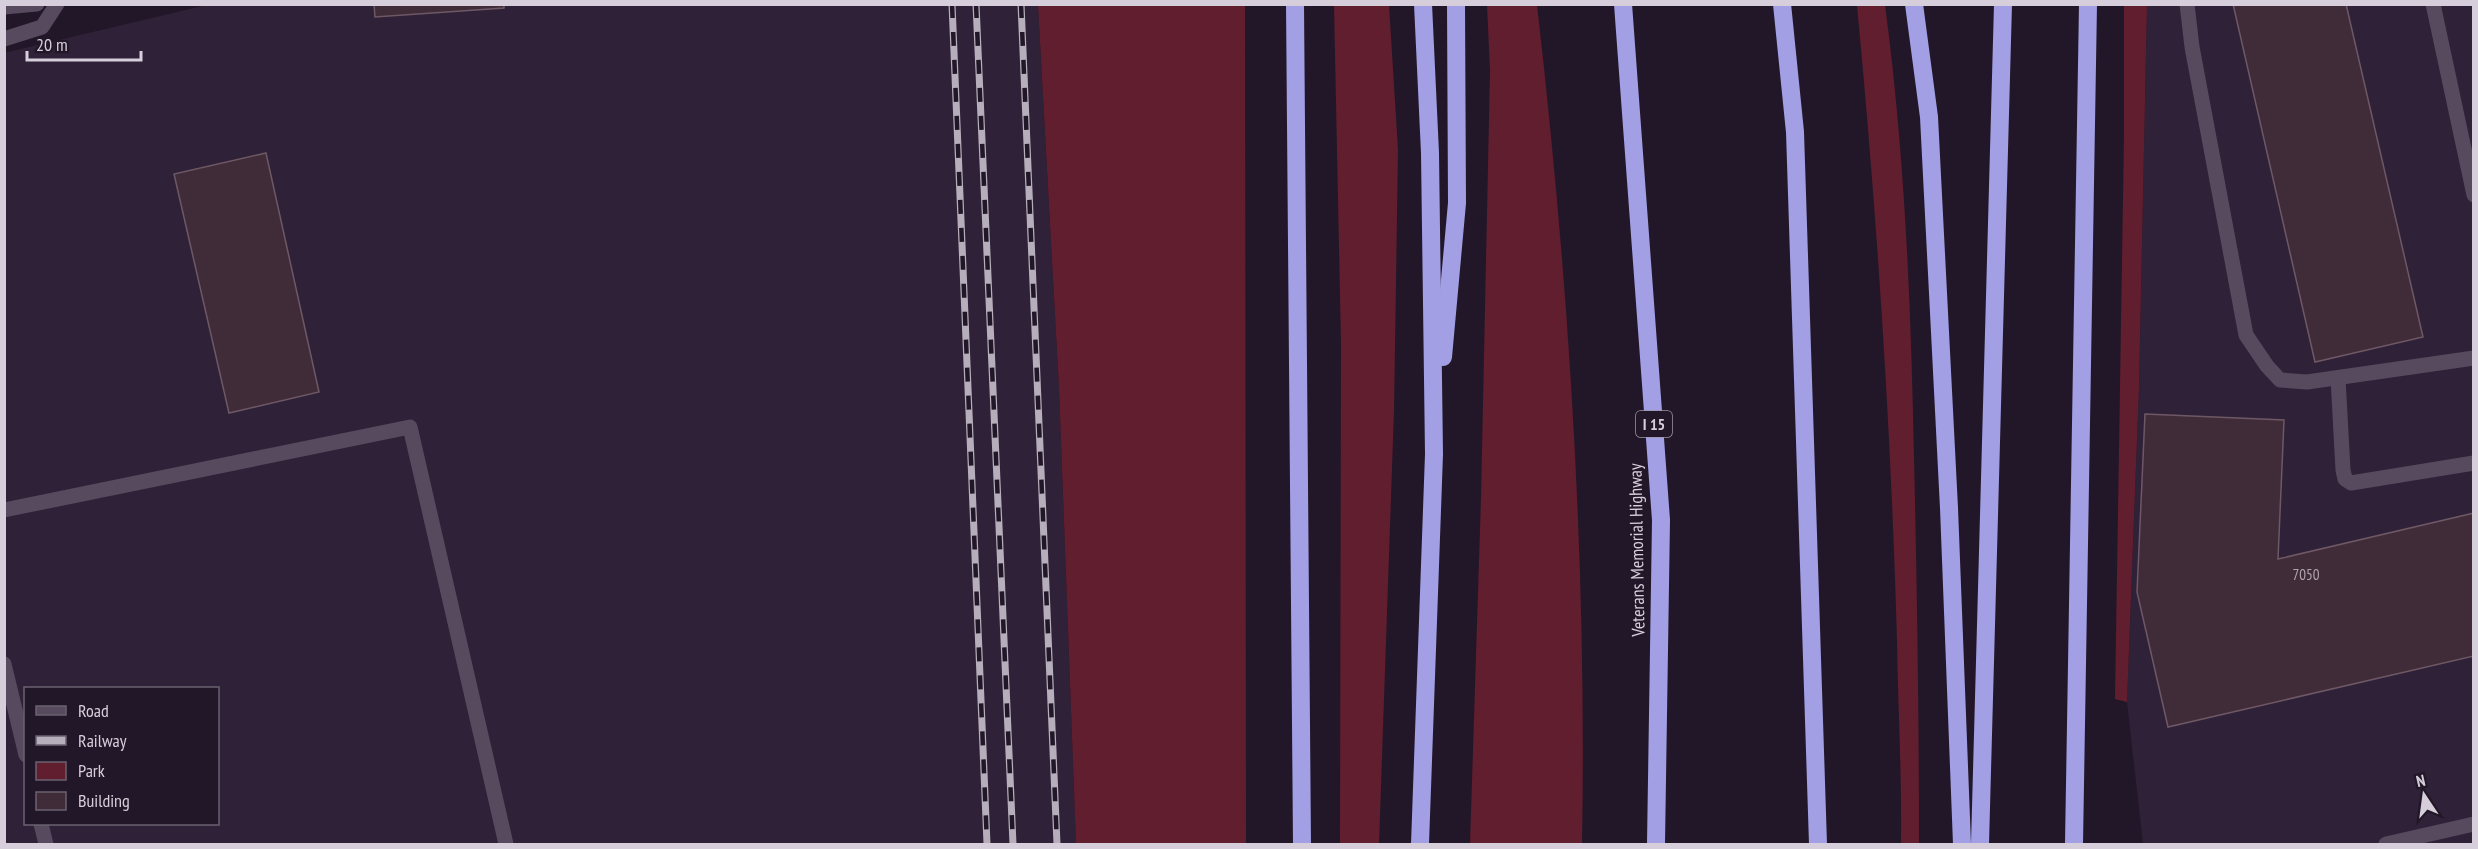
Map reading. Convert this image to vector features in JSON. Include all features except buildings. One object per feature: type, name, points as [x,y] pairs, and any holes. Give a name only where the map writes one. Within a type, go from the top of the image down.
[{"type":"highway","points":[[1295,4],[1302,844]]},
{"type":"highway","points":[[1420,844],[1434,454],[1430,153],[1423,4]]},
{"type":"highway","points":[[1434,454],[1457,203],[1456,4]]},
{"type":"highway","name":"Veterans Memorial Highway","points":[[1623,4],[1661,520],[1656,844]]},
{"type":"highway","points":[[1782,4],[1795,132],[1818,844]]},
{"type":"highway","points":[[1914,4],[1929,117],[1949,508],[1962,844]]},
{"type":"highway","points":[[1980,844],[2003,4]]},
{"type":"highway","points":[[2074,844],[2077,545],[2088,4]]},
{"type":"street","points":[[4,7],[37,4]]},
{"type":"street","points":[[4,39],[42,27],[57,4]]},
{"type":"street","points":[[2187,4],[2192,47],[2246,335],[2267,366],[2280,380],[2307,382],[2474,358]]},
{"type":"street","points":[[2433,4],[2474,195]]},
{"type":"street","points":[[2338,378],[2343,470],[2345,479],[2350,483],[2474,463]]},
{"type":"street","points":[[4,510],[410,427],[507,844]]},
{"type":"street","points":[[4,664],[24,747]]},
{"type":"street","points":[[2386,844],[2474,824]]},
{"type":"street","points":[[41,825],[46,844]]},
{"type":"shaded area","points":[[211,4],[1038,5],[1059,388],[1076,844],[5,844],[4,53]]},
{"type":"shaded area","points":[[2147,5],[2473,5],[2473,844],[2143,844],[2127,702],[2139,387]]},
{"type":"green space","points":[[1038,5],[1245,5],[1246,844],[1076,844],[1059,388]]},
{"type":"green space","points":[[1334,5],[1389,5],[1398,150],[1394,410],[1379,844],[1340,844],[1341,343]]},
{"type":"green space","points":[[1487,5],[1537,5],[1558,214],[1573,424],[1582,634],[1582,844],[1470,844],[1481,498],[1490,71]]},
{"type":"green space","points":[[1857,5],[1885,5],[1898,118],[1909,287],[1913,401],[1919,844],[1901,844],[1897,640],[1887,402],[1871,163]]},
{"type":"green space","points":[[2124,5],[2147,5],[2139,387],[2127,702],[2115,699]]},
{"type":"railway","points":[[952,4],[987,844]]},
{"type":"railway","points":[[976,4],[1013,844]]},
{"type":"railway","points":[[1021,4],[1057,844]]}]
